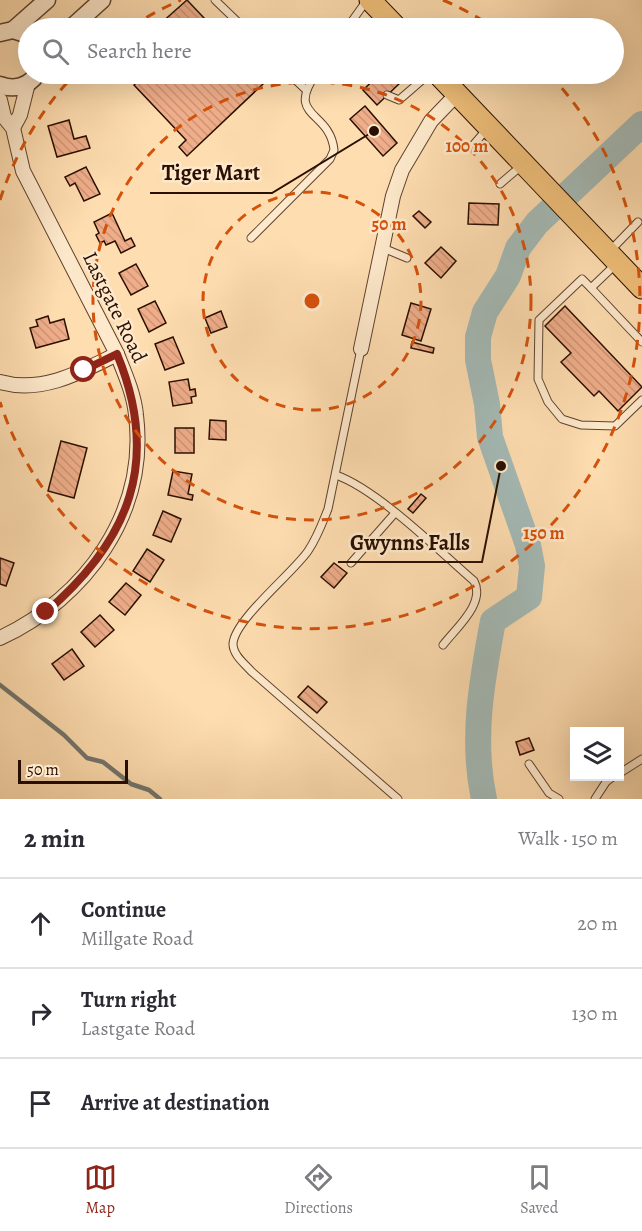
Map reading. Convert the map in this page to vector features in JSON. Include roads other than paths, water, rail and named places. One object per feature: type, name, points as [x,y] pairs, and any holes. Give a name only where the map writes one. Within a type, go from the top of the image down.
[{"type":"main road","points":[[368,0],[387,18]]},
{"type":"main road","points":[[448,84],[642,288]]},
{"type":"street","points":[[29,18],[47,0]]},
{"type":"street","points":[[82,18],[102,0]]},
{"type":"street","points":[[0,85],[13,88],[21,84]]},
{"type":"street","points":[[14,128],[30,84]]},
{"type":"street","points":[[361,349],[393,196],[402,170],[431,121],[457,94]]},
{"type":"street","name":"Lastgate Road","points":[[0,100],[4,117],[14,128],[23,171],[117,354],[129,384],[136,415],[138,443],[130,494],[120,521],[93,567],[71,591],[46,612],[0,638]]},
{"type":"street","points":[[0,382],[30,384],[68,378],[117,354]]},
{"type":"lane","points":[[215,0],[234,18]]},
{"type":"lane","points":[[354,18],[368,0]]},
{"type":"lane","points":[[300,84],[305,89]]},
{"type":"lane","points":[[251,238],[330,159],[334,150],[329,132],[306,106],[305,89],[309,84]]},
{"type":"lane","points":[[387,94],[399,100],[417,84]]},
{"type":"lane","points":[[474,144],[489,127]]},
{"type":"lane","points":[[500,184],[524,163]]},
{"type":"lane","points":[[591,288],[638,222]]},
{"type":"lane","points":[[383,248],[407,258]]},
{"type":"lane","points":[[642,342],[582,279],[539,320],[538,379],[548,402],[562,419],[581,425],[615,426],[642,400]]},
{"type":"lane","points":[[361,349],[336,476],[328,509],[319,532],[307,553],[239,628],[234,649],[251,670],[398,799]]},
{"type":"lane","points":[[336,476],[353,482],[395,513],[474,581],[478,588],[475,604],[443,645]]},
{"type":"lane","points":[[351,563],[395,513]]},
{"type":"lane","points":[[624,770],[642,759]]},
{"type":"lane","points":[[529,764],[549,793],[559,799]]},
{"type":"lane","points":[[595,799],[608,781]]},
{"type":"waterway","points":[[484,799],[480,777],[478,732],[482,687],[493,621],[529,597],[532,566],[528,545],[490,437],[487,404],[478,360],[478,337],[485,312],[508,276],[518,248],[537,223],[642,124]]},
{"type":"waterway","points":[[0,685],[64,735],[87,758],[103,762],[131,784],[149,790],[160,799]]},
{"type":"place","name":"Tiger Mart","points":[[374,131]]},
{"type":"place","name":"Gwynns Falls","points":[[501,466]]}]
